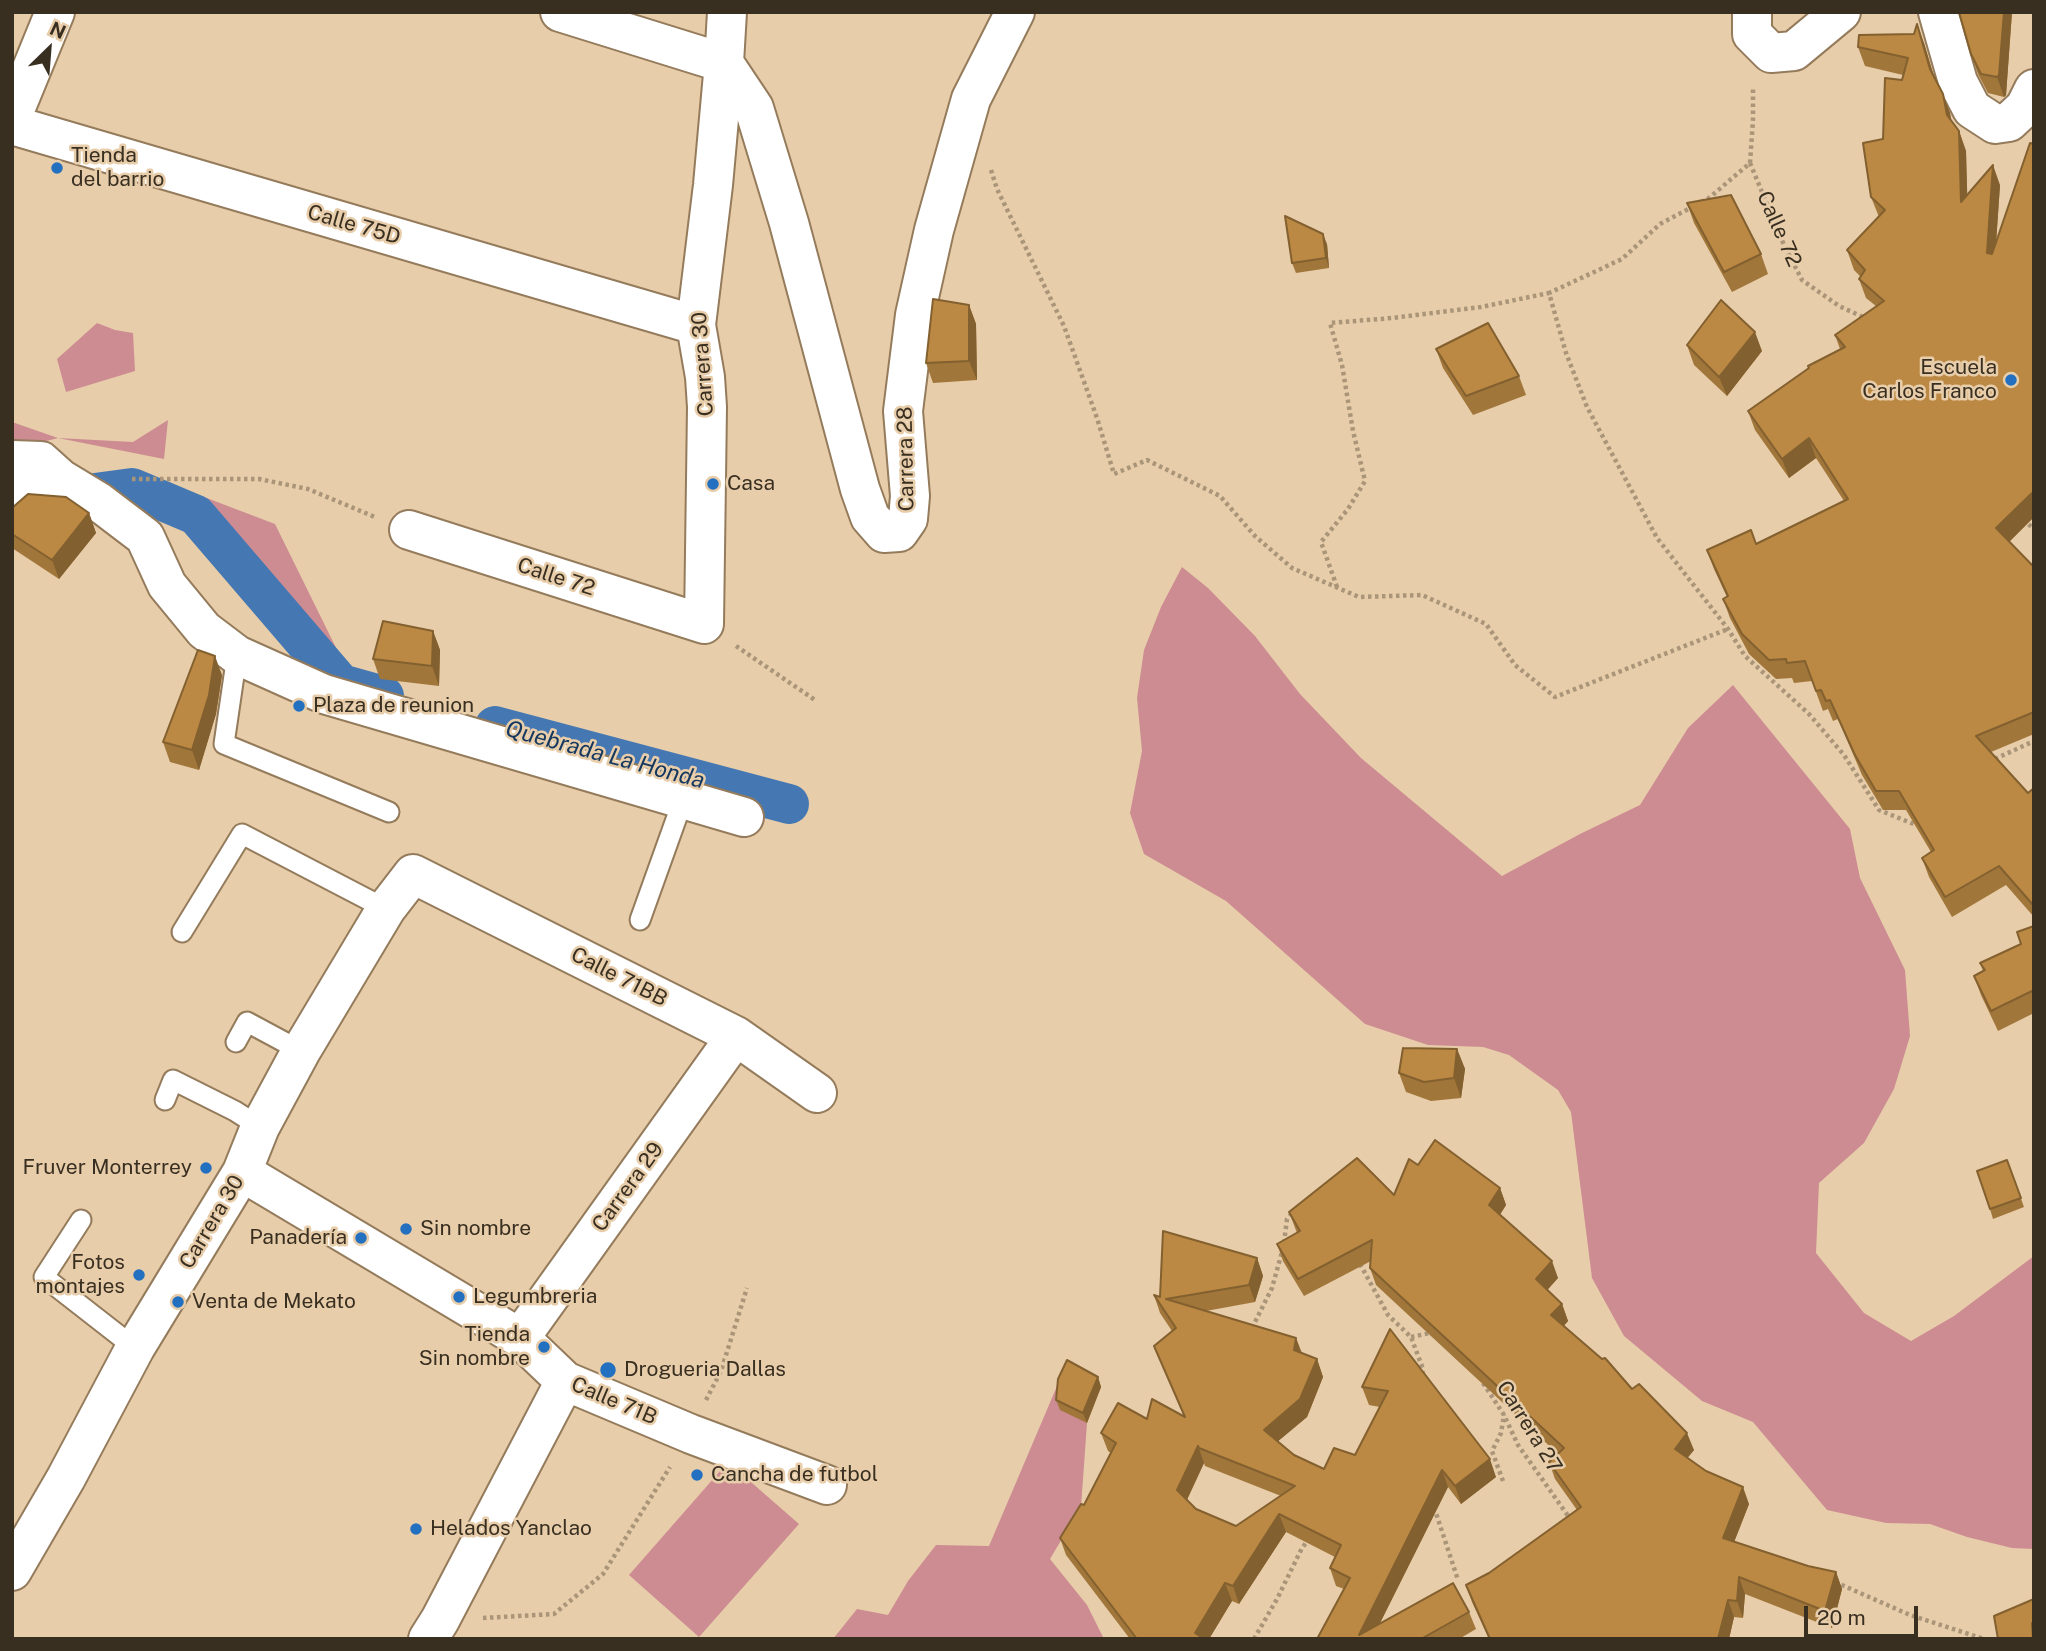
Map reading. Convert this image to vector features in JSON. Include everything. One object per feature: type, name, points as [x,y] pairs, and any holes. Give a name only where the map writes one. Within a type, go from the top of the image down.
[{"type":"street","points":[[12,117],[55,12]]},
{"type":"street","points":[[560,12],[724,63]]},
{"type":"street","name":"Carrera 30","points":[[704,624],[707,407],[696,325],[713,185],[727,12]]},
{"type":"street","name":"Carrera 28","points":[[724,63],[754,108],[793,237],[860,489],[870,517],[884,533],[899,532],[908,519],[903,411],[915,315],[971,99],[1015,12]]},
{"type":"street","points":[[1752,23],[1771,54],[1794,51],[1841,12]]},
{"type":"street","points":[[1938,12],[1958,82],[1972,109],[1995,124],[2010,122],[2025,107],[2034,89]]},
{"type":"street","name":"Calle 75D","points":[[12,125],[696,325]]},
{"type":"street","points":[[12,460],[41,461],[61,479],[99,502],[145,537],[167,585],[204,629],[237,655],[324,694],[744,817]]},
{"type":"street","points":[[12,495],[61,479]]},
{"type":"street","name":"Calle 72","points":[[409,530],[704,624]]},
{"type":"street","name":"Carrera 30","points":[[12,1571],[66,1478],[135,1348],[242,1172],[260,1127],[300,1051],[386,909],[413,874]]},
{"type":"street","name":"Calle 71BB","points":[[413,874],[736,1036],[817,1093]]},
{"type":"street","name":"Carrera 29","points":[[520,1338],[736,1036]]},
{"type":"street","name":"Calle 71B","points":[[242,1172],[520,1338],[565,1381],[827,1485]]},
{"type":"street","points":[[434,1630],[565,1381]]},
{"type":"lane","points":[[237,655],[224,744],[389,812]]},
{"type":"lane","points":[[640,920],[683,800]]},
{"type":"lane","points":[[182,932],[242,834],[386,909]]},
{"type":"lane","points":[[236,1042],[247,1022],[300,1051]]},
{"type":"lane","points":[[164,1100],[173,1080],[235,1111],[260,1127]]},
{"type":"lane","points":[[81,1220],[44,1277],[135,1348]]},
{"type":"path","points":[[1337,588],[1321,542],[1348,509],[1365,481],[1342,365],[1330,323],[1481,307],[1549,293],[1622,258],[1660,224],[1709,198],[1750,163],[1753,120],[1752,23]]},
{"type":"path","name":"Calle 72","points":[[1750,163],[1784,245],[1802,280],[1839,306],[1870,320]]},
{"type":"path","points":[[989,164],[997,190],[1064,326],[1114,474],[1147,460],[1220,496],[1255,536],[1292,568],[1359,597],[1422,595],[1486,624],[1515,664],[1555,697],[1728,629]]},
{"type":"path","points":[[1549,293],[1566,353],[1587,407],[1657,538],[1728,629],[1745,656],[1809,714],[1844,755],[1879,810],[1923,827]]},
{"type":"path","points":[[127,479],[259,479],[308,489],[409,530]]},
{"type":"path","points":[[2018,512],[2034,530]]},
{"type":"path","points":[[704,624],[814,699]]},
{"type":"path","points":[[1995,759],[2034,741]]},
{"type":"path","points":[[1251,1330],[1272,1288],[1283,1248],[1287,1219],[1295,1209]]},
{"type":"path","points":[[1356,1255],[1388,1315],[1411,1337],[1423,1369],[1421,1380]]},
{"type":"path","points":[[704,1405],[720,1371],[747,1288]]},
{"type":"path","points":[[1411,1337],[1432,1331],[1439,1339]]},
{"type":"path","name":"Carrera 27","points":[[1480,1380],[1504,1415],[1518,1445],[1574,1529]]},
{"type":"path","points":[[1503,1481],[1492,1451],[1501,1433],[1504,1415]]},
{"type":"path","points":[[434,1630],[554,1614],[603,1574],[675,1459]]},
{"type":"path","points":[[1429,1506],[1436,1513],[1458,1580]]},
{"type":"path","points":[[1567,1515],[1575,1510]]},
{"type":"path","points":[[1254,1639],[1301,1548],[1313,1534]]},
{"type":"path","points":[[1831,1580],[1910,1615],[1984,1639]]},
{"type":"shaded area","points":[[97,323],[133,333],[135,371],[66,392],[57,359]]},
{"type":"shaded area","points":[[168,420],[164,459],[58,438],[133,442]]},
{"type":"shaded area","points":[[12,422],[58,438],[12,450]]},
{"type":"shaded area","points":[[183,489],[275,524],[344,664]]},
{"type":"shaded area","points":[[1182,567],[1208,588],[1255,636],[1300,694],[1361,758],[1502,876],[1640,805],[1688,728],[1733,685],[1850,829],[1860,878],[1905,970],[1910,1036],[1894,1089],[1864,1143],[1819,1183],[1816,1253],[1864,1313],[1911,1341],[1954,1316],[2034,1256],[2034,1549],[2012,1548],[1930,1524],[1886,1523],[1827,1510],[1753,1422],[1702,1401],[1624,1336],[1592,1278],[1571,1112],[1558,1090],[1509,1055],[1483,1047],[1428,1045],[1365,1024],[1226,901],[1144,854],[1130,813],[1142,751],[1137,698],[1144,650],[1161,607]]},
{"type":"shaded area","points":[[1063,1372],[1087,1423],[1081,1507],[1050,1559],[1087,1605],[1104,1639],[833,1639],[857,1609],[888,1615],[908,1581],[936,1545],[989,1546]]},
{"type":"shaded area","points":[[728,1462],[799,1524],[699,1637],[629,1575]]},
{"type":"building","points":[[1959,12],[2004,12],[1997,77],[1981,74],[1971,54]]},
{"type":"building","points":[[1917,24],[1930,69],[1943,94],[1947,115],[1959,131],[1961,202],[1993,165],[1987,253],[1992,254],[2030,143],[2034,144],[2034,494],[1996,528],[2034,567],[2034,712],[1976,736],[2028,793],[2034,788],[2034,906],[1999,866],[1945,897],[1922,858],[1934,850],[1899,791],[1876,791],[1855,755],[1830,700],[1826,701],[1821,690],[1816,691],[1805,661],[1787,663],[1786,659],[1769,660],[1742,634],[1723,599],[1728,596],[1707,550],[1751,530],[1756,544],[1848,499],[1809,438],[1782,459],[1748,411],[1809,368],[1808,366],[1845,347],[1835,335],[1884,301],[1859,279],[1865,270],[1847,250],[1885,210],[1871,197],[1863,143],[1883,139],[1885,78],[1902,80],[1908,58],[1858,47],[1859,35],[1914,34]]},
{"type":"building","points":[[1731,195],[1761,254],[1724,272],[1687,203]]},
{"type":"building","points":[[1285,216],[1323,234],[1326,258],[1292,263]]},
{"type":"building","points":[[933,299],[969,305],[969,361],[926,363]]},
{"type":"building","points":[[1721,300],[1755,332],[1719,377],[1687,345]]},
{"type":"building","points":[[1488,323],[1519,376],[1466,396],[1436,349]]},
{"type":"building","points":[[28,494],[66,497],[89,513],[52,560],[12,534],[12,508]]},
{"type":"building","points":[[383,621],[433,631],[432,666],[373,659]]},
{"type":"building","points":[[198,650],[215,656],[209,695],[192,750],[163,742]]},
{"type":"building","points":[[2034,926],[2034,996],[2032,991],[1991,1011],[1974,976],[1985,970],[1980,963],[2021,944],[2017,932]]},
{"type":"building","points":[[1403,1048],[1457,1049],[1454,1078],[1424,1082],[1399,1073]]},
{"type":"building","points":[[1435,1140],[1500,1188],[1489,1205],[1552,1261],[1536,1279],[1562,1304],[1551,1315],[1602,1359],[1605,1358],[1632,1389],[1639,1384],[1687,1433],[1675,1449],[1706,1471],[1743,1487],[1723,1538],[1808,1566],[1836,1572],[1825,1611],[1739,1577],[1737,1601],[1728,1600],[1718,1639],[1490,1639],[1466,1585],[1489,1573],[1581,1507],[1549,1462],[1564,1448],[1370,1268],[1372,1240],[1298,1279],[1277,1244],[1300,1231],[1289,1212],[1357,1158],[1394,1195],[1409,1159],[1418,1165]]},
{"type":"building","points":[[2007,1160],[2021,1198],[1990,1209],[1977,1171]]},
{"type":"building","points":[[1163,1231],[1257,1258],[1249,1285],[1166,1299],[1296,1338],[1294,1350],[1317,1359],[1300,1399],[1264,1430],[1294,1455],[1324,1469],[1334,1448],[1355,1455],[1388,1391],[1362,1387],[1390,1329],[1490,1459],[1455,1486],[1442,1470],[1359,1635],[1453,1583],[1469,1612],[1421,1639],[1317,1639],[1350,1578],[1330,1568],[1341,1545],[1279,1514],[1233,1586],[1225,1583],[1195,1633],[1204,1639],[1137,1639],[1060,1538],[1081,1504],[1084,1505],[1116,1443],[1101,1433],[1118,1403],[1147,1419],[1152,1399],[1185,1417],[1154,1346],[1176,1328],[1154,1295],[1160,1297]],"holes":[[[1198,1446],[1295,1486],[1236,1526],[1196,1509],[1177,1490]]]},
{"type":"building","points":[[1067,1360],[1098,1377],[1083,1413],[1056,1400],[1058,1379]]},
{"type":"building","points":[[2034,1599],[2033,1639],[1998,1639],[1994,1616]]},
{"type":"waterway","name":"Quebrada La Honda","points":[[95,493],[132,488],[196,515],[341,684],[384,696]]},
{"type":"waterway","name":"Quebrada La Honda","points":[[495,726],[789,804]]},
{"type":"place","name":"Tienda del barrio","points":[[57,168]]},
{"type":"place","name":"Escuela Carlos Franco","points":[[2011,380]]},
{"type":"place","name":"Casa","points":[[713,484]]},
{"type":"place","name":"Plaza de reunion","points":[[299,706]]},
{"type":"place","name":"Fruver Monterrey","points":[[206,1168]]},
{"type":"place","name":"Sin nombre","points":[[406,1229]]},
{"type":"place","name":"Panadería","points":[[361,1238]]},
{"type":"place","name":"Fotos montajes","points":[[139,1275]]},
{"type":"place","name":"Legumbreria","points":[[459,1297]]},
{"type":"place","name":"Venta de Mekato","points":[[178,1302]]},
{"type":"place","name":"Tienda Sin nombre","points":[[544,1347]]},
{"type":"place","name":"Drogueria Dallas","points":[[608,1370]]},
{"type":"place","name":"Cancha de futbol","points":[[697,1475]]},
{"type":"place","name":"Helados Yanclao","points":[[416,1529]]}]
